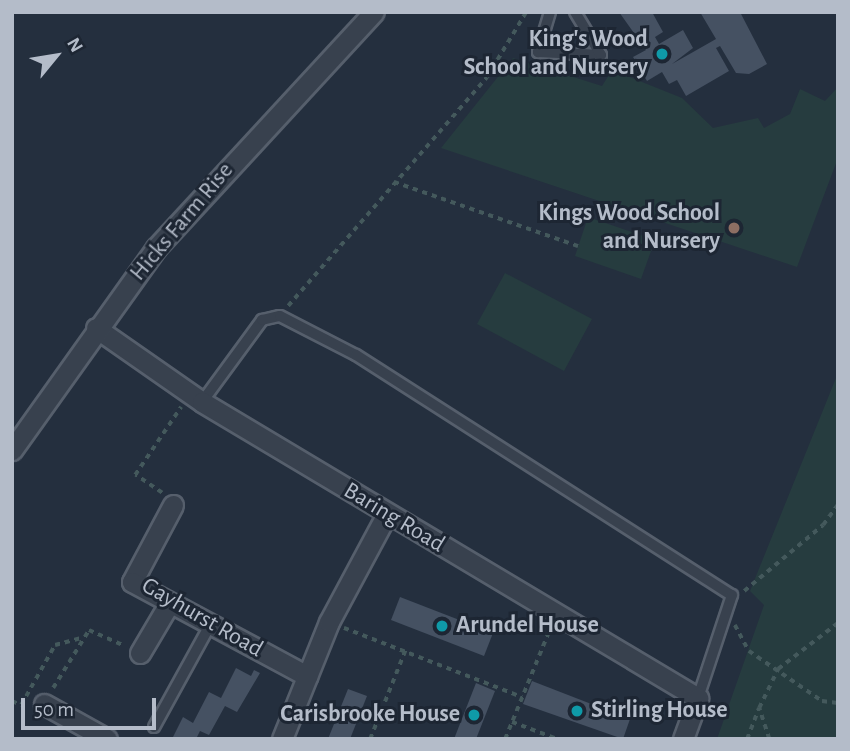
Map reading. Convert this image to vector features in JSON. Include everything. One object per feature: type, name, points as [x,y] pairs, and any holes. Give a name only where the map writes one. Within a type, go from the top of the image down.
[{"type":"street","name":"Hicks Farm Rise","points":[[12,450],[96,328],[236,157],[374,12]]},
{"type":"street","name":"Baring Road","points":[[96,328],[196,398],[698,698]]},
{"type":"street","name":"Gayhurst Road","points":[[173,505],[132,582],[209,627],[307,676]]},
{"type":"street","points":[[282,739],[329,622],[387,514]]},
{"type":"street","points":[[140,653],[169,604]]},
{"type":"street","points":[[683,739],[698,698]]},
{"type":"street","points":[[44,704],[82,733],[107,739]]},
{"type":"lane","points":[[550,12],[538,52],[601,55],[575,12]]},
{"type":"lane","points":[[196,398],[262,320],[280,316],[356,355],[734,591],[723,616],[698,698]]},
{"type":"lane","points":[[155,727],[209,627]]},
{"type":"path","points":[[280,316],[487,77],[526,12]]},
{"type":"path","points":[[394,182],[578,246]]},
{"type":"path","points":[[173,505],[135,475],[196,398]]},
{"type":"path","points":[[734,591],[742,593],[823,525],[838,505]]},
{"type":"path","points":[[505,739],[556,614]]},
{"type":"path","points":[[723,616],[736,625],[749,651],[822,701],[838,703]]},
{"type":"path","points":[[329,622],[522,697]]},
{"type":"path","points":[[747,739],[778,669],[838,623]]},
{"type":"path","points":[[44,704],[89,630],[140,653]]},
{"type":"path","points":[[12,701],[20,705],[55,645],[82,638]]},
{"type":"path","points":[[370,739],[405,651]]},
{"type":"path","points":[[759,708],[769,739]]},
{"type":"path","points":[[512,722],[557,739]]},
{"type":"green space","points":[[513,58],[602,86],[612,70],[682,98],[713,128],[758,118],[764,128],[790,114],[800,89],[825,101],[838,87],[838,158],[797,267],[441,148]]},
{"type":"green space","points":[[588,217],[655,240],[641,279],[575,256]]},
{"type":"green space","points":[[505,273],[592,319],[564,371],[477,324]]},
{"type":"green space","points":[[838,373],[838,739],[717,739],[764,605],[750,591]]},
{"type":"building","name":"King's Wood School and Nursery","points":[[619,12],[652,12],[663,32],[655,37],[659,44],[683,30],[693,48],[672,64],[716,39],[700,12],[740,12],[767,64],[749,74],[736,73],[720,46],[716,48],[729,71],[686,96],[677,80],[669,84],[662,72],[647,81],[633,57],[646,50]]},
{"type":"building","name":"Arundel House","points":[[400,597],[493,633],[484,656],[391,620]]},
{"type":"building","points":[[236,668],[251,676],[254,670],[260,673],[237,712],[225,706],[209,735],[200,731],[196,739],[172,739],[183,717],[193,723],[209,692],[221,698]]},
{"type":"building","name":"Stirling House","points":[[532,681],[630,719],[623,739],[523,704]]},
{"type":"building","name":"Carisbrooke House","points":[[476,683],[495,691],[476,739],[454,739]]},
{"type":"building","points":[[348,689],[367,696],[350,739],[328,739]]},
{"type":"place","name":"King's Wood School and Nursery","points":[[662,54]]},
{"type":"place","name":"Kings Wood School and Nursery","points":[[734,228]]},
{"type":"place","name":"Arundel House","points":[[442,626]]},
{"type":"place","name":"Stirling House","points":[[577,711]]},
{"type":"place","name":"Carisbrooke House","points":[[474,715]]}]
